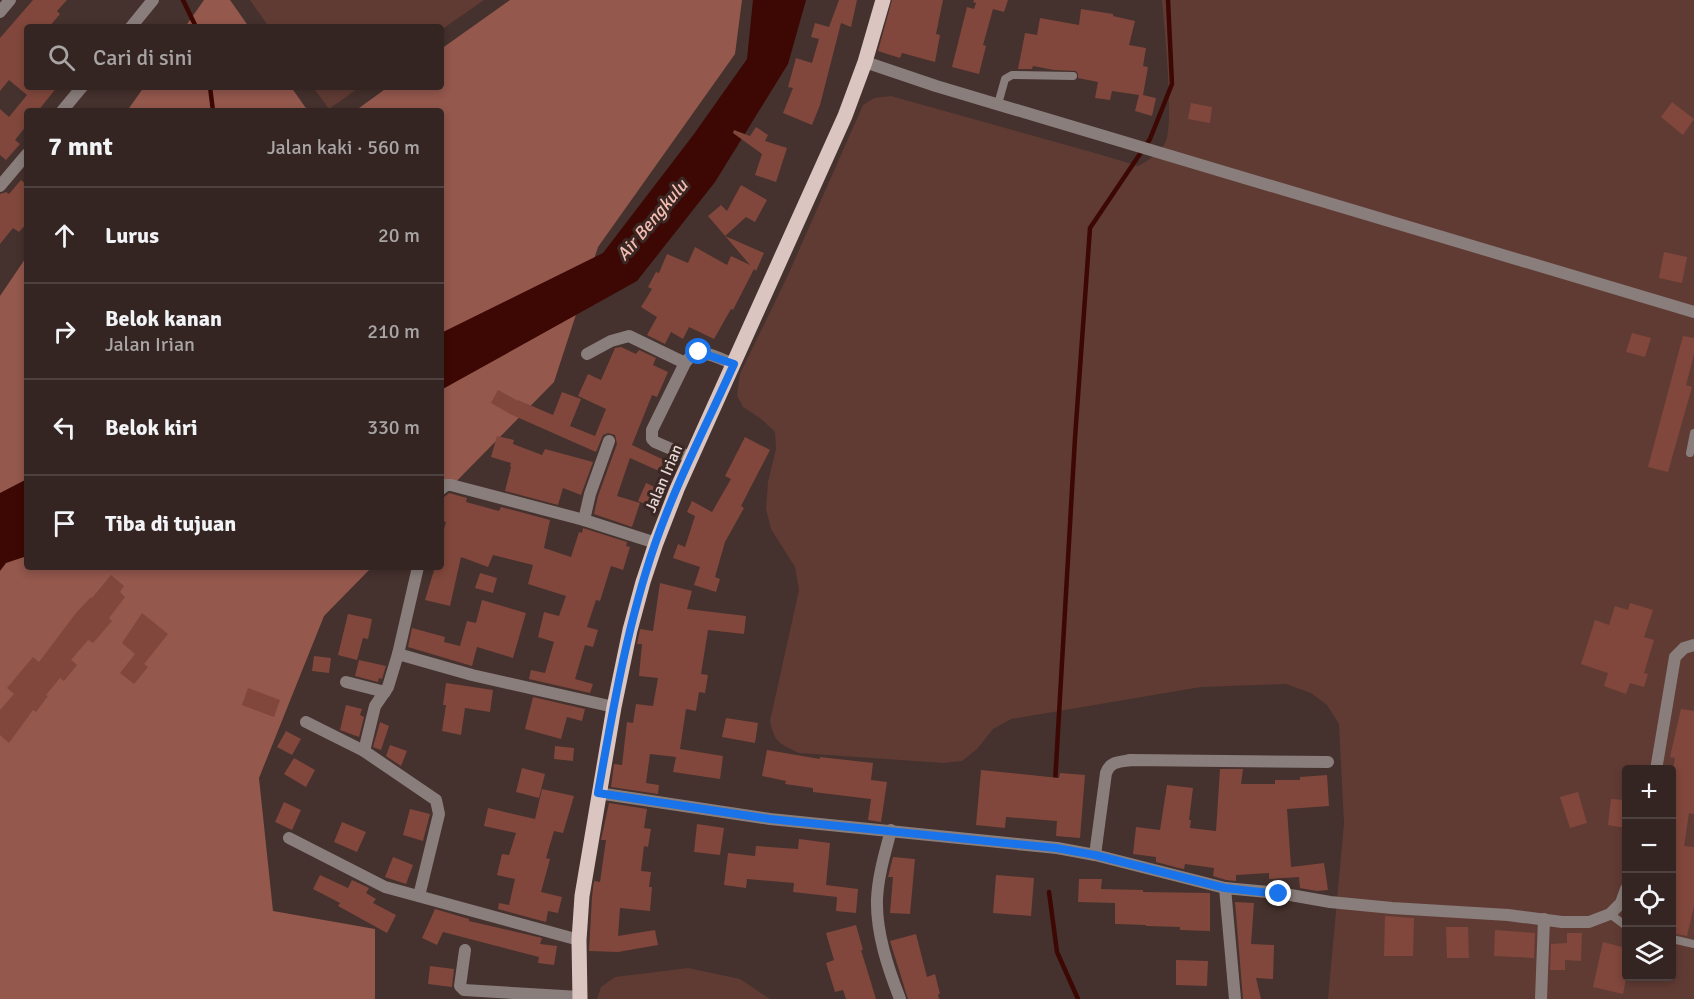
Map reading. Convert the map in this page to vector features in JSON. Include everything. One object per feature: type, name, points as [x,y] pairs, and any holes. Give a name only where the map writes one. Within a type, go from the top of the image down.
[{"type":"main road","name":"Jalan Irian","points":[[580,998],[579,940],[582,896],[598,793],[630,630],[656,543],[845,116],[865,62],[883,0]]},
{"type":"street","points":[[0,12],[10,0]]},
{"type":"street","points":[[133,24],[153,0]]},
{"type":"street","points":[[865,62],[1140,147],[1694,312]]},
{"type":"street","points":[[64,108],[80,90]]},
{"type":"street","points":[[0,186],[24,157]]},
{"type":"street","points":[[587,354],[611,341],[629,336],[685,363]]},
{"type":"street","points":[[692,458],[655,442],[652,430],[685,363],[691,356],[699,352],[734,364]]},
{"type":"street","points":[[584,520],[590,494],[609,441]]},
{"type":"street","points":[[444,487],[451,485],[584,520],[656,543]]},
{"type":"street","points":[[364,751],[375,706],[388,687],[398,654],[417,570]]},
{"type":"street","points":[[1657,765],[1672,665],[1678,652],[1694,645]]},
{"type":"street","points":[[398,654],[481,677],[614,707]]},
{"type":"street","points":[[346,682],[385,692]]},
{"type":"street","points":[[306,722],[364,751],[431,796],[438,806],[439,814],[419,896]]},
{"type":"street","points":[[1095,855],[1106,772],[1107,768],[1114,763],[1131,760],[1328,762]]},
{"type":"street","points":[[598,793],[758,818],[1056,848],[1095,855],[1225,888],[1371,906],[1452,910],[1562,922],[1582,922],[1596,920],[1610,914],[1622,900]]},
{"type":"street","points":[[891,830],[880,875],[877,898],[878,917],[884,951],[900,999]]},
{"type":"street","points":[[289,838],[385,887],[579,940]]},
{"type":"street","points":[[1225,888],[1234,999]]},
{"type":"street","points":[[1541,999],[1544,919]]},
{"type":"street","points":[[465,950],[460,986],[464,990],[580,998]]},
{"type":"lane","points":[[998,104],[1005,79],[1012,75],[1073,76]]},
{"type":"lane","points":[[1690,453],[1694,433]]},
{"type":"lane","points":[[1610,914],[1622,923]]},
{"type":"lane","points":[[1676,940],[1694,944]]},
{"type":"shaded area","points":[[204,0],[230,0],[247,24],[187,24]]},
{"type":"shaded area","points":[[250,0],[484,0],[444,28],[444,24],[267,24]]},
{"type":"shaded area","points":[[510,0],[742,0],[735,54],[598,247],[554,382],[444,494],[444,108],[359,108],[384,90],[444,90],[444,47]]},
{"type":"shaded area","points":[[1162,0],[1694,0],[1694,999],[1328,999],[1344,823],[1339,724],[1327,705],[1311,693],[1286,684],[1201,687],[1011,719],[993,729],[977,749],[962,761],[944,763],[799,753],[776,738],[770,721],[799,590],[795,567],[771,529],[766,509],[768,482],[776,449],[775,432],[743,407],[737,395],[740,374],[788,275],[863,105],[874,98],[891,96],[1138,166],[1160,150],[1168,133],[1169,97]]},
{"type":"shaded area","points":[[142,90],[293,90],[306,108],[129,108]]},
{"type":"shaded area","points":[[315,90],[356,90],[330,108]]},
{"type":"shaded area","points":[[24,260],[24,570],[369,570],[324,616],[259,778],[273,911],[375,929],[375,999],[0,999],[0,296]]},
{"type":"shaded area","points":[[688,968],[740,979],[770,999],[597,999],[601,987],[615,977]]},
{"type":"water","name":"Air Bengkulu","points":[[753,0],[806,0],[788,64],[715,182],[637,281],[444,388],[444,332],[603,253],[694,134],[747,59]]},
{"type":"water","points":[[24,481],[24,557],[6,563],[0,571],[0,493]]},
{"type":"building","points":[[33,0],[67,0],[57,11],[60,14],[52,24],[24,24],[24,90],[55,90],[40,108],[24,108],[24,129],[15,140],[20,144],[6,160],[0,155],[0,109],[9,117],[27,95],[9,80],[0,91],[0,38]]},
{"type":"building","points":[[839,0],[857,0],[851,27],[841,23],[820,105],[812,125],[783,113],[793,88],[788,87],[796,58],[812,63],[819,39],[811,37],[815,23],[829,27]]},
{"type":"building","points":[[892,0],[943,0],[936,34],[940,35],[935,62],[902,53],[900,58],[878,51]]},
{"type":"building","points":[[974,0],[1008,0],[1004,12],[993,9],[983,45],[986,46],[979,74],[952,67],[967,7],[974,9],[976,3],[973,2]]},
{"type":"building","points":[[1081,9],[1113,14],[1113,16],[1135,21],[1129,45],[1146,48],[1143,66],[1148,67],[1143,95],[1156,98],[1152,116],[1135,111],[1139,95],[1112,91],[1110,100],[1095,98],[1098,82],[1078,78],[1076,71],[1033,66],[1032,69],[1018,69],[1025,33],[1037,35],[1040,18],[1079,25]]},
{"type":"building","points":[[1672,102],[1694,119],[1683,135],[1661,117]]},
{"type":"building","points":[[1191,103],[1212,107],[1210,123],[1188,119]]},
{"type":"building","points":[[756,127],[768,135],[765,141],[787,148],[776,182],[755,175],[762,154],[733,133],[734,130],[750,136]]},
{"type":"building","points":[[21,180],[24,182],[24,226],[19,232],[13,228],[0,244],[0,194],[6,192],[9,194]]},
{"type":"building","points":[[741,185],[767,200],[755,222],[746,217],[725,236],[708,216],[721,205],[727,211]]},
{"type":"building","points":[[725,236],[764,253],[756,271],[754,269],[733,310],[731,309],[714,339],[689,327],[683,339],[671,332],[665,344],[647,335],[657,317],[641,307],[652,289],[648,287],[656,272],[659,273],[667,254],[688,263],[695,247],[727,265],[731,256],[750,265]]},
{"type":"building","points":[[1664,252],[1687,257],[1682,283],[1659,278]]},
{"type":"building","points":[[1632,333],[1651,338],[1645,357],[1626,352]]},
{"type":"building","points":[[1683,336],[1694,338],[1694,354],[1686,385],[1692,387],[1668,472],[1648,467]]},
{"type":"building","points":[[621,347],[636,354],[639,350],[656,358],[653,365],[668,372],[657,397],[652,395],[632,445],[664,460],[659,471],[630,458],[617,496],[640,503],[632,527],[594,514],[598,496],[617,444],[615,435],[608,433],[603,435],[596,452],[510,414],[491,403],[498,390],[553,415],[562,392],[581,399],[570,426],[595,436],[606,409],[578,396],[588,374],[601,380],[615,348]]},
{"type":"building","points":[[497,436],[514,440],[513,444],[542,455],[545,449],[593,462],[581,495],[563,488],[558,505],[505,491],[511,463],[491,457]]},
{"type":"building","points":[[745,437],[770,450],[741,506],[744,508],[725,542],[715,577],[720,579],[716,592],[694,585],[700,567],[673,558],[678,544],[685,547],[695,516],[687,512],[692,501],[712,512],[731,479],[725,476]]},
{"type":"building","points":[[646,483],[659,489],[652,507],[638,501]]},
{"type":"building","points":[[449,493],[467,498],[466,502],[499,511],[501,507],[550,520],[544,548],[571,557],[579,532],[582,533],[583,528],[627,542],[626,546],[630,547],[623,570],[611,566],[600,601],[596,600],[587,627],[598,630],[593,647],[585,645],[575,679],[593,684],[590,693],[529,679],[531,670],[545,673],[554,642],[538,637],[544,612],[559,616],[566,596],[528,584],[533,565],[493,555],[488,567],[461,557],[450,606],[425,600],[434,570],[444,570],[446,522],[444,522],[444,497]]},
{"type":"building","points":[[480,573],[497,578],[493,593],[475,588]]},
{"type":"building","points":[[111,575],[124,586],[120,592],[125,597],[109,618],[112,621],[93,643],[88,640],[71,660],[77,665],[64,681],[60,678],[36,712],[33,710],[9,743],[0,735],[0,710],[14,694],[7,688],[33,657],[39,662],[76,613]]},
{"type":"building","points":[[660,583],[692,591],[687,609],[746,616],[744,634],[708,630],[701,674],[708,675],[705,693],[699,692],[696,711],[686,709],[680,749],[723,756],[720,779],[673,772],[676,757],[650,754],[646,783],[659,785],[658,794],[611,787],[614,764],[622,765],[627,722],[633,723],[636,704],[653,706],[658,678],[639,676],[642,644],[637,644],[640,629],[653,631]]},
{"type":"building","points":[[482,600],[526,613],[513,658],[477,647],[472,666],[408,647],[412,628],[445,637],[444,642],[460,646],[467,621],[476,623]]},
{"type":"building","points":[[1630,603],[1653,610],[1644,637],[1654,640],[1644,673],[1648,674],[1644,687],[1630,683],[1626,694],[1604,686],[1608,673],[1581,664],[1595,620],[1609,625],[1615,606],[1628,610]]},
{"type":"building","points":[[142,613],[168,634],[144,664],[148,667],[134,684],[120,673],[135,654],[122,643]]},
{"type":"building","points":[[348,614],[372,619],[368,639],[363,638],[357,660],[338,655]]},
{"type":"building","points":[[314,656],[331,658],[329,673],[312,671]]},
{"type":"building","points":[[359,660],[386,666],[382,679],[379,678],[378,682],[355,676]]},
{"type":"building","points":[[446,683],[493,690],[490,712],[465,708],[461,735],[442,731],[446,705],[443,705]]},
{"type":"building","points":[[248,688],[280,700],[274,717],[242,705]]},
{"type":"building","points":[[533,697],[585,709],[582,721],[567,717],[561,739],[525,729]]},
{"type":"building","points":[[346,705],[362,709],[360,715],[364,717],[359,737],[340,730]]},
{"type":"building","points":[[1681,709],[1694,711],[1694,814],[1689,813],[1684,846],[1694,847],[1694,906],[1687,936],[1676,934],[1676,765],[1674,765],[1675,758],[1670,757]]},
{"type":"building","points":[[726,718],[758,723],[755,743],[722,737]]},
{"type":"building","points":[[380,722],[389,726],[381,750],[373,747]]},
{"type":"building","points":[[286,731],[301,739],[292,755],[277,747]]},
{"type":"building","points":[[390,745],[407,751],[401,766],[386,756]]},
{"type":"building","points":[[555,746],[574,748],[573,761],[554,759]]},
{"type":"building","points":[[767,750],[820,759],[820,757],[873,763],[871,780],[887,782],[881,822],[868,820],[871,799],[813,792],[813,788],[785,784],[786,781],[762,776]]},
{"type":"building","points":[[294,758],[315,770],[306,787],[284,774]]},
{"type":"building","points":[[522,768],[545,774],[539,798],[516,792]]},
{"type":"building","points":[[1220,769],[1243,769],[1241,784],[1275,784],[1275,780],[1300,780],[1300,777],[1327,775],[1329,806],[1287,809],[1291,867],[1324,863],[1328,890],[1300,888],[1299,877],[1269,879],[1269,873],[1236,875],[1236,881],[1226,880],[1213,876],[1214,868],[1185,864],[1184,869],[1156,862],[1156,857],[1133,854],[1136,827],[1160,830],[1167,785],[1193,788],[1190,828],[1216,831]]},
{"type":"building","points":[[981,770],[1059,778],[1060,773],[1085,775],[1080,838],[1056,836],[1057,821],[1006,817],[1005,828],[976,825]]},
{"type":"building","points":[[542,789],[574,796],[563,833],[554,831],[546,858],[550,859],[541,892],[562,897],[558,913],[548,911],[546,922],[498,909],[499,903],[509,905],[515,879],[497,875],[502,854],[509,855],[516,833],[484,826],[488,808],[535,819]]},
{"type":"building","points":[[1578,792],[1587,823],[1570,828],[1560,797]]},
{"type":"building","points":[[1611,799],[1622,800],[1622,827],[1608,825]]},
{"type":"building","points":[[284,802],[301,810],[292,830],[275,822]]},
{"type":"building","points":[[609,803],[647,809],[644,828],[651,829],[648,847],[644,846],[641,871],[651,872],[650,911],[620,908],[618,936],[655,930],[658,945],[618,952],[589,951],[594,881],[600,882],[606,840],[601,840]]},
{"type":"building","points":[[410,809],[430,814],[423,841],[403,835]]},
{"type":"building","points":[[342,822],[366,832],[357,852],[334,842]]},
{"type":"building","points":[[697,824],[724,828],[720,855],[694,852]]},
{"type":"building","points":[[799,839],[830,843],[826,885],[858,889],[856,913],[836,911],[837,897],[793,892],[794,883],[747,879],[746,888],[724,885],[728,853],[755,856],[756,846],[798,849]]},
{"type":"building","points":[[393,857],[413,865],[406,884],[385,877]]},
{"type":"building","points":[[893,857],[915,859],[910,914],[890,913],[893,877],[888,877]]},
{"type":"building","points":[[320,875],[348,888],[352,880],[369,888],[366,893],[376,899],[373,903],[396,915],[387,933],[338,906],[340,903],[313,889]]},
{"type":"building","points":[[996,875],[1034,878],[1031,916],[993,913]]},
{"type":"building","points":[[1079,879],[1102,879],[1101,889],[1210,893],[1210,931],[1115,924],[1115,903],[1078,902]]},
{"type":"building","points":[[1235,902],[1254,903],[1251,944],[1274,945],[1273,979],[1256,978],[1261,999],[1243,999]]},
{"type":"building","points":[[435,909],[469,919],[469,921],[542,938],[540,944],[557,946],[554,965],[538,963],[539,957],[443,932],[437,945],[422,938]]},
{"type":"building","points":[[1385,916],[1414,918],[1413,956],[1384,956]]},
{"type":"building","points":[[856,925],[876,999],[846,999],[843,990],[835,992],[826,963],[834,960],[826,933]]},
{"type":"building","points":[[1446,927],[1468,927],[1469,958],[1447,958]]},
{"type":"building","points":[[1495,930],[1535,933],[1534,958],[1494,956]]},
{"type":"building","points":[[1567,933],[1582,933],[1581,961],[1565,960],[1565,970],[1550,970],[1551,944],[1567,943]]},
{"type":"building","points":[[916,934],[927,977],[935,974],[939,999],[908,999],[890,941]]},
{"type":"building","points":[[1603,942],[1622,947],[1622,981],[1626,981],[1623,994],[1593,987]]},
{"type":"building","points":[[1176,960],[1208,961],[1207,986],[1176,985]]},
{"type":"building","points":[[430,966],[454,969],[452,987],[428,984]]},
{"type":"waterway","points":[[183,0],[195,24]]},
{"type":"waterway","points":[[1055,783],[1090,228],[1150,139],[1172,84],[1168,0]]},
{"type":"waterway","points":[[210,90],[213,108]]},
{"type":"waterway","points":[[1049,892],[1057,952],[1078,999]]},
{"type":"route","points":[[699,352],[734,364],[677,489],[643,582],[630,630],[598,793],[770,819],[1056,848],[1095,855],[1225,888],[1279,894]]}]
